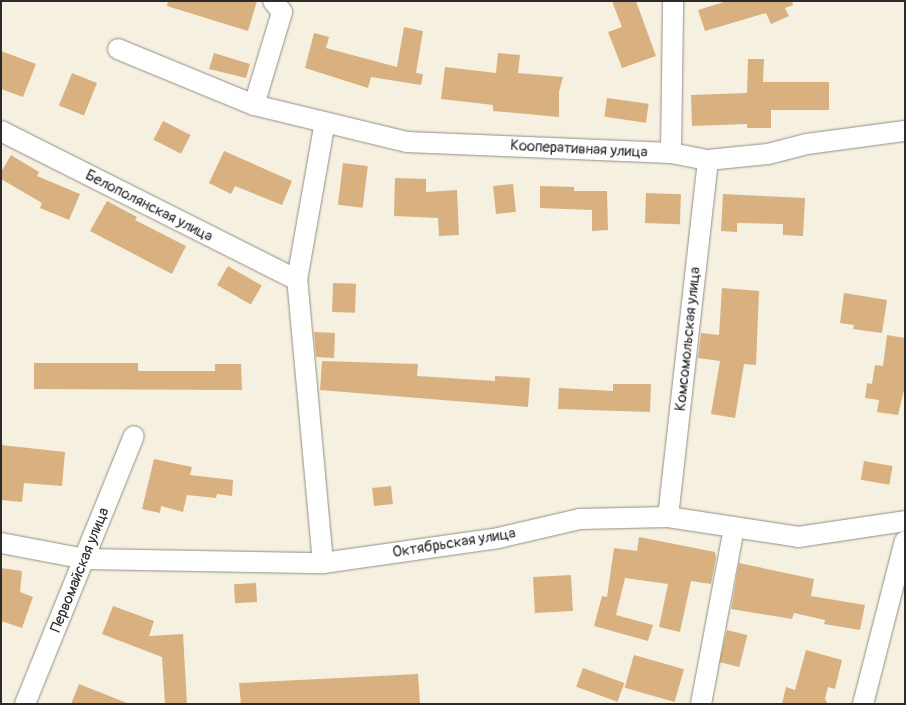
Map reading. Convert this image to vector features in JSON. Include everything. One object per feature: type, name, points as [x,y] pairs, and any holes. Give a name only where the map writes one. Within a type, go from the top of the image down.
[{"type":"street","points":[[671,153],[672,1]]},
{"type":"street","points":[[254,105],[280,5]]},
{"type":"street","name":"Кооперативная улица","points":[[118,49],[254,105],[407,142],[671,153],[708,160],[768,154],[807,144],[905,131]]},
{"type":"street","points":[[323,562],[297,280],[326,122]]},
{"type":"street","name":"Белополянская улица","points":[[1,131],[297,280]]},
{"type":"street","name":"Комсомольская улица","points":[[668,517],[708,160]]},
{"type":"street","name":"Первомайская улица","points":[[25,704],[86,559],[134,436]]},
{"type":"street","name":"Октябрьская улица","points":[[1,543],[86,559],[323,562],[498,538],[580,519],[668,517],[798,537],[905,521]]},
{"type":"street","points":[[701,704],[734,527]]},
{"type":"street","points":[[863,704],[905,541]]},
{"type":"building","points":[[168,1],[257,1],[248,31],[167,6]]},
{"type":"building","points":[[612,1],[636,1],[656,56],[622,68],[608,32],[622,27]]},
{"type":"building","points":[[727,1],[792,1],[793,5],[785,8],[789,16],[771,24],[766,13],[705,31],[698,10]]},
{"type":"building","points":[[404,27],[423,31],[416,73],[423,74],[421,85],[371,77],[368,88],[305,68],[314,33],[329,37],[326,48],[397,67]]},
{"type":"building","points":[[1,51],[36,64],[23,97],[1,89]]},
{"type":"building","points":[[214,53],[250,64],[246,78],[209,69]]},
{"type":"building","points":[[498,53],[520,55],[518,73],[563,77],[559,92],[559,117],[493,111],[493,105],[441,99],[445,67],[496,73]]},
{"type":"building","points":[[748,59],[764,59],[763,82],[829,82],[829,110],[771,110],[771,128],[747,128],[747,124],[692,126],[691,95],[747,93]]},
{"type":"building","points":[[72,73],[97,83],[84,116],[59,105]]},
{"type":"building","points":[[607,98],[649,104],[646,123],[604,117]]},
{"type":"building","points":[[163,121],[191,135],[181,154],[153,140]]},
{"type":"building","points":[[224,151],[292,181],[282,205],[235,186],[231,194],[209,183]]},
{"type":"building","points":[[11,155],[39,172],[37,176],[80,194],[69,220],[40,208],[42,203],[1,179],[1,172]]},
{"type":"building","points":[[343,163],[368,166],[363,208],[338,205]]},
{"type":"building","points":[[395,178],[426,179],[426,192],[457,190],[459,235],[439,236],[438,218],[394,216]]},
{"type":"building","points":[[513,184],[516,212],[496,214],[493,186]]},
{"type":"building","points":[[540,186],[574,187],[574,191],[607,191],[608,230],[592,231],[592,210],[540,208]]},
{"type":"building","points":[[646,193],[681,194],[680,224],[645,223]]},
{"type":"building","points":[[723,194],[805,198],[803,236],[783,235],[783,224],[737,223],[737,232],[721,231]]},
{"type":"building","points":[[107,201],[137,217],[135,220],[186,246],[172,274],[90,231]]},
{"type":"building","points":[[228,266],[262,285],[251,305],[217,285]]},
{"type":"building","points":[[333,283],[356,284],[355,313],[332,312]]},
{"type":"building","points":[[722,288],[759,291],[756,365],[744,364],[735,418],[711,414],[720,361],[698,358],[701,333],[719,335]]},
{"type":"building","points":[[844,293],[887,300],[882,333],[853,329],[854,325],[840,323]]},
{"type":"building","points":[[314,332],[335,333],[334,358],[316,357]]},
{"type":"building","points":[[887,335],[905,338],[905,386],[898,415],[877,412],[879,400],[865,398],[867,383],[872,384],[875,365],[883,366]]},
{"type":"building","points":[[322,361],[418,364],[417,376],[495,381],[495,376],[530,378],[528,407],[320,390]]},
{"type":"building","points":[[34,363],[138,363],[138,371],[215,371],[215,364],[241,364],[242,390],[34,389]]},
{"type":"building","points":[[613,384],[651,384],[650,412],[558,409],[559,388],[613,391]]},
{"type":"building","points":[[1,445],[65,452],[62,486],[24,483],[22,502],[1,500]]},
{"type":"building","points":[[154,459],[192,467],[190,475],[233,480],[232,496],[217,494],[216,498],[187,495],[183,512],[161,506],[160,513],[142,509]]},
{"type":"building","points":[[864,461],[893,466],[889,485],[861,480]]},
{"type":"building","points":[[391,486],[393,504],[374,506],[372,488]]},
{"type":"building","points":[[639,537],[715,552],[716,558],[711,584],[691,581],[680,632],[659,627],[668,584],[625,578],[616,615],[653,625],[648,641],[594,626],[602,596],[607,597],[614,548],[637,551]]},
{"type":"building","points":[[739,563],[814,579],[811,596],[865,605],[860,630],[824,624],[825,620],[794,613],[792,619],[731,609]]},
{"type":"building","points":[[1,568],[22,571],[20,592],[33,597],[22,628],[1,621]]},
{"type":"building","points":[[571,575],[573,611],[535,613],[533,577]]},
{"type":"building","points":[[256,583],[257,602],[235,603],[234,584]]},
{"type":"building","points":[[113,606],[154,621],[149,636],[183,634],[187,704],[165,704],[162,657],[102,634]]},
{"type":"building","points":[[727,630],[747,635],[739,667],[719,662]]},
{"type":"building","points":[[806,650],[842,660],[835,689],[828,687],[825,699],[828,704],[782,704],[786,687],[795,690]]},
{"type":"building","points":[[634,655],[684,669],[675,702],[625,688]]},
{"type":"building","points":[[583,668],[624,683],[618,702],[576,687]]},
{"type":"building","points":[[418,674],[420,704],[241,704],[239,683]]},
{"type":"building","points":[[79,684],[127,703],[127,704],[71,704]]}]
